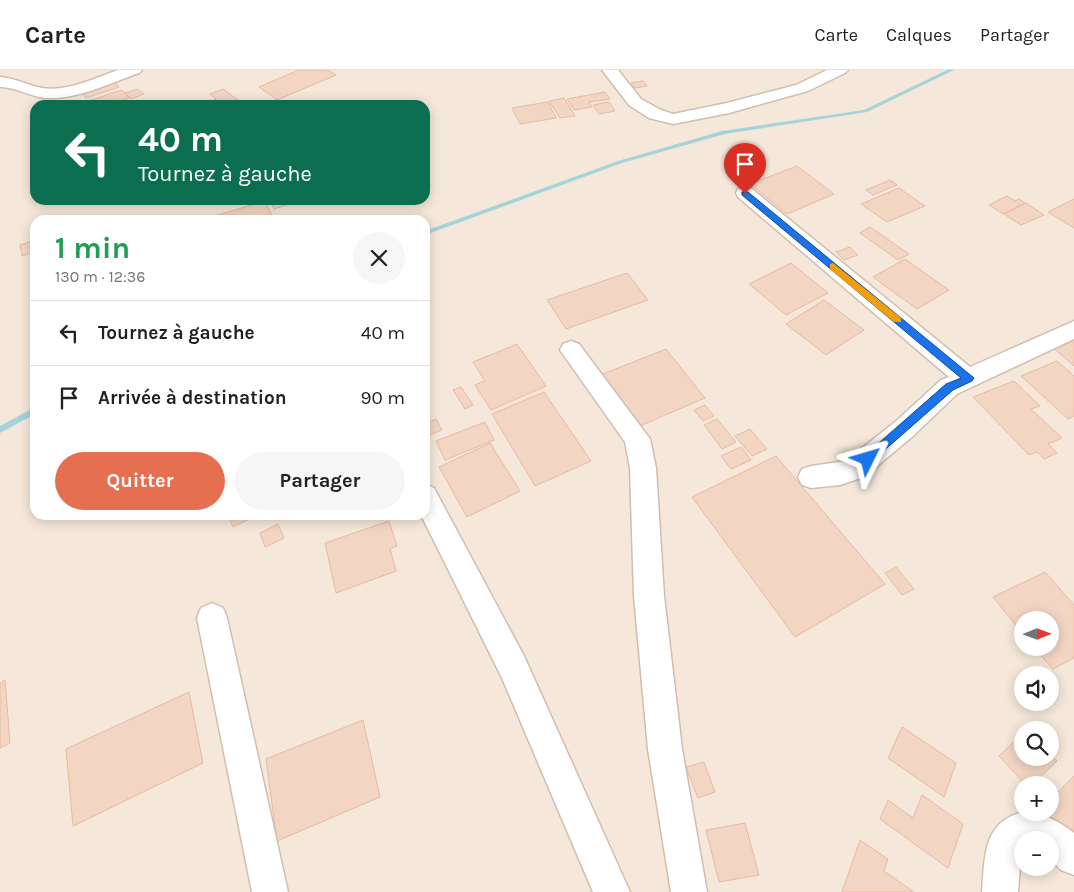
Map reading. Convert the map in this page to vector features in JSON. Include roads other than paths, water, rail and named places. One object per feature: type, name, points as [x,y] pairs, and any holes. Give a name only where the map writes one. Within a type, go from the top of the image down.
[{"type":"street","points":[[46,94],[59,93],[134,70]]},
{"type":"street","points":[[610,70],[635,102],[655,114],[673,119],[729,108],[802,88],[840,70]]},
{"type":"street","points":[[0,82],[10,81],[46,94],[53,100]]},
{"type":"street","points":[[745,194],[968,378]]},
{"type":"street","points":[[811,477],[840,474],[856,469],[904,429],[949,387],[1074,329]]},
{"type":"street","points":[[571,350],[637,439],[643,468],[649,596],[665,749],[689,892]]},
{"type":"street","points":[[430,506],[513,667],[612,892]]},
{"type":"street","points":[[212,618],[270,892]]},
{"type":"street","points":[[1000,892],[1005,844],[1018,831],[1032,829],[1065,847],[1074,857]]},
{"type":"waterway","points":[[430,231],[620,162],[724,132],[865,111],[951,70]]},
{"type":"waterway","points":[[0,430],[30,413]]}]
